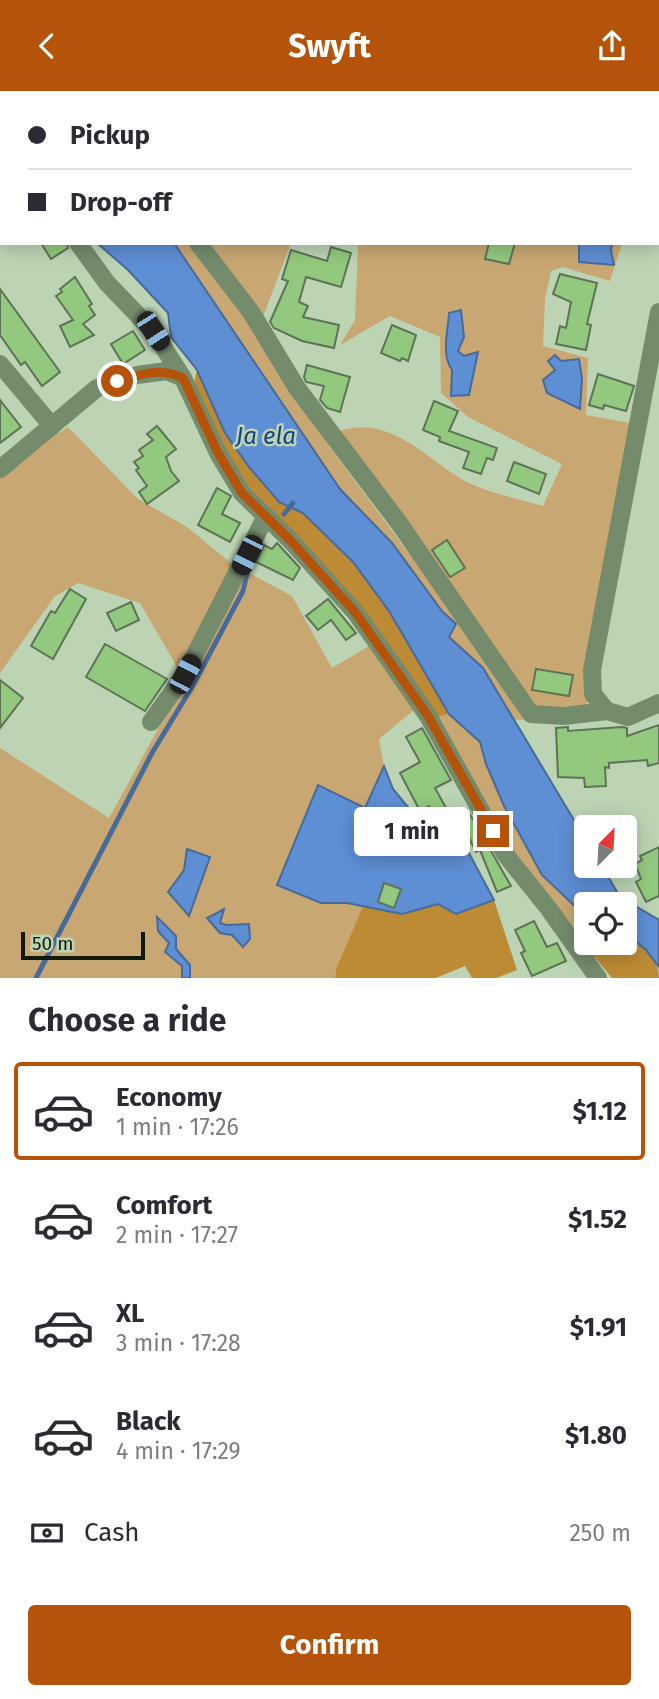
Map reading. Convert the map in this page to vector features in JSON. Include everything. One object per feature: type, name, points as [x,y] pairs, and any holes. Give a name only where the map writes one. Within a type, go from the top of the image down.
[{"type":"street","points":[[79,245],[107,283],[153,331],[183,378],[224,463],[242,493],[291,541],[355,612],[385,654],[428,716],[505,854],[549,909],[598,978]]},
{"type":"street","points":[[200,245],[251,312],[297,388],[399,523],[531,714],[564,716],[607,711],[628,717],[659,703]]},
{"type":"street","points":[[607,711],[593,694],[592,670],[659,312]]},
{"type":"street","points":[[0,364],[52,426]]},
{"type":"street","points":[[0,469],[97,388],[137,375],[167,371],[183,378]]},
{"type":"street","points":[[151,722],[185,674],[266,516]]},
{"type":"shaded area","points":[[175,245],[192,245],[252,324],[329,446],[532,719],[514,720],[483,668],[449,637],[456,624],[442,611],[392,543],[340,489]]},
{"type":"shaded area","points":[[208,245],[290,245],[263,317]]},
{"type":"shaded area","points":[[358,245],[621,245],[610,281],[563,267],[551,271],[545,299],[543,346],[588,358],[586,415],[630,423],[587,705],[532,709],[339,431],[357,427],[375,428],[391,433],[473,485],[543,506],[562,464],[468,417],[441,393],[440,337],[390,316],[340,345],[355,320]]},
{"type":"shaded area","points":[[197,370],[225,433],[279,502],[303,513],[353,562],[389,611],[449,714],[434,717],[245,484],[222,447],[193,387]]},
{"type":"shaded area","points":[[68,427],[138,499],[187,527],[232,564],[292,596],[332,668],[369,646],[414,710],[379,739],[384,766],[365,809],[318,786],[277,884],[321,903],[363,906],[336,969],[335,978],[0,978],[0,748],[109,818],[169,709],[187,684],[140,603],[78,583],[55,596],[0,673],[0,469]]},
{"type":"shaded area","points":[[449,714],[480,742],[486,764],[542,875],[574,906],[574,932],[513,856],[434,717]]},
{"type":"shaded area","points":[[494,900],[517,970],[496,978],[472,978],[465,966],[436,978],[335,978],[336,969],[363,906],[402,914],[438,904],[456,913]]},
{"type":"shaded area","points":[[637,943],[656,964],[659,978],[612,978],[593,955],[637,955]]},
{"type":"water","name":"Ja ela","points":[[99,245],[175,245],[340,489],[392,543],[442,611],[456,624],[449,637],[483,668],[574,820],[574,879],[610,879],[617,892],[574,892],[574,906],[542,875],[504,806],[486,764],[480,742],[449,714],[389,611],[353,562],[303,513],[279,502],[249,467],[225,433],[197,370],[171,337],[168,313],[128,270]]},
{"type":"water","points":[[579,245],[612,245],[614,265],[579,262]]},
{"type":"water","points":[[461,310],[464,337],[458,351],[464,356],[478,352],[469,395],[451,396],[452,370],[446,350],[449,313]]},
{"type":"water","points":[[555,355],[561,361],[579,359],[582,378],[580,409],[547,393],[543,380],[555,370],[548,361]]},
{"type":"water","points":[[384,766],[393,789],[444,851],[464,844],[494,900],[456,914],[438,904],[402,914],[347,903],[321,903],[277,885],[318,785],[365,808]]},
{"type":"water","points":[[187,849],[210,857],[189,916],[168,892],[184,870]]},
{"type":"water","name":"Ja ela","points":[[637,907],[659,920],[659,967],[637,942]]},
{"type":"water","points":[[224,909],[220,923],[249,924],[250,939],[243,947],[232,935],[220,933],[207,918]]},
{"type":"water","points":[[157,917],[176,936],[176,949],[190,965],[190,978],[182,978],[182,966],[165,952],[169,943],[158,931]]},
{"type":"building","points":[[42,245],[67,245],[68,248],[51,259]]},
{"type":"building","points":[[488,245],[514,245],[509,264],[485,259]]},
{"type":"building","points":[[331,247],[351,253],[341,287],[306,277],[299,302],[308,306],[303,317],[339,325],[334,348],[302,341],[274,328],[270,322],[288,281],[282,279],[291,250],[327,261]]},
{"type":"building","points":[[560,274],[597,283],[587,324],[591,325],[586,350],[556,344],[560,326],[566,328],[571,302],[553,294]]},
{"type":"building","points":[[75,277],[92,304],[89,306],[95,315],[83,324],[94,335],[70,347],[60,326],[73,320],[56,296],[62,292],[60,289]]},
{"type":"building","points":[[0,289],[60,372],[42,386],[25,362],[21,365],[0,335]]},
{"type":"building","points":[[392,325],[416,335],[408,361],[402,358],[400,361],[381,353]]},
{"type":"building","points":[[133,331],[145,350],[123,364],[111,344]]},
{"type":"building","points":[[307,365],[350,377],[340,412],[327,408],[320,400],[324,386],[306,382],[304,377]]},
{"type":"building","points":[[598,374],[634,386],[626,411],[604,405],[603,409],[589,405]]},
{"type":"building","points":[[0,400],[21,427],[0,443]]},
{"type":"building","points":[[434,401],[458,411],[449,431],[497,448],[493,460],[487,458],[481,474],[463,468],[469,452],[439,441],[440,437],[423,430]]},
{"type":"building","points":[[157,426],[176,449],[166,457],[171,471],[179,481],[147,504],[139,492],[147,486],[134,462],[143,456],[139,450],[153,440],[147,434]]},
{"type":"building","points":[[514,462],[546,474],[539,494],[507,481]]},
{"type":"building","points":[[217,488],[231,496],[222,514],[240,523],[230,542],[198,525]]},
{"type":"building","points":[[447,540],[465,568],[450,577],[432,550]]},
{"type":"building","points":[[277,543],[300,568],[293,580],[256,562],[264,545],[272,549]]},
{"type":"building","points":[[70,589],[86,599],[53,659],[31,646],[51,611],[55,613]]},
{"type":"building","points":[[328,599],[356,633],[346,640],[331,620],[318,630],[306,616]]},
{"type":"building","points":[[131,602],[139,620],[116,631],[107,613]]},
{"type":"building","points":[[105,644],[167,679],[145,711],[86,677]]},
{"type":"building","points":[[536,669],[573,675],[569,696],[532,690]]},
{"type":"building","points":[[0,680],[23,698],[0,728]]},
{"type":"building","points":[[659,725],[659,763],[648,766],[647,760],[609,763],[609,768],[605,767],[606,786],[585,787],[584,778],[558,777],[556,728],[568,727],[568,731],[622,727],[627,728],[627,736]]},
{"type":"building","points":[[422,728],[451,780],[435,788],[451,817],[467,809],[511,886],[497,892],[480,850],[476,852],[466,832],[449,842],[429,806],[420,811],[400,773],[420,762],[406,737]]},
{"type":"building","points":[[659,847],[659,896],[646,902],[636,882],[641,879],[637,869],[637,863],[642,860],[640,856]]},
{"type":"building","points":[[384,883],[401,889],[394,908],[378,902]]},
{"type":"building","points":[[534,921],[547,947],[557,943],[566,961],[532,976],[521,953],[525,951],[515,930]]},
{"type":"waterway","points":[[284,514],[293,503]]},
{"type":"waterway","points":[[36,978],[152,753],[192,687],[243,591],[249,565]]},
{"type":"route","points":[[117,381],[167,371],[183,378],[218,453],[242,493],[291,541],[355,612],[428,716],[493,831]]}]
